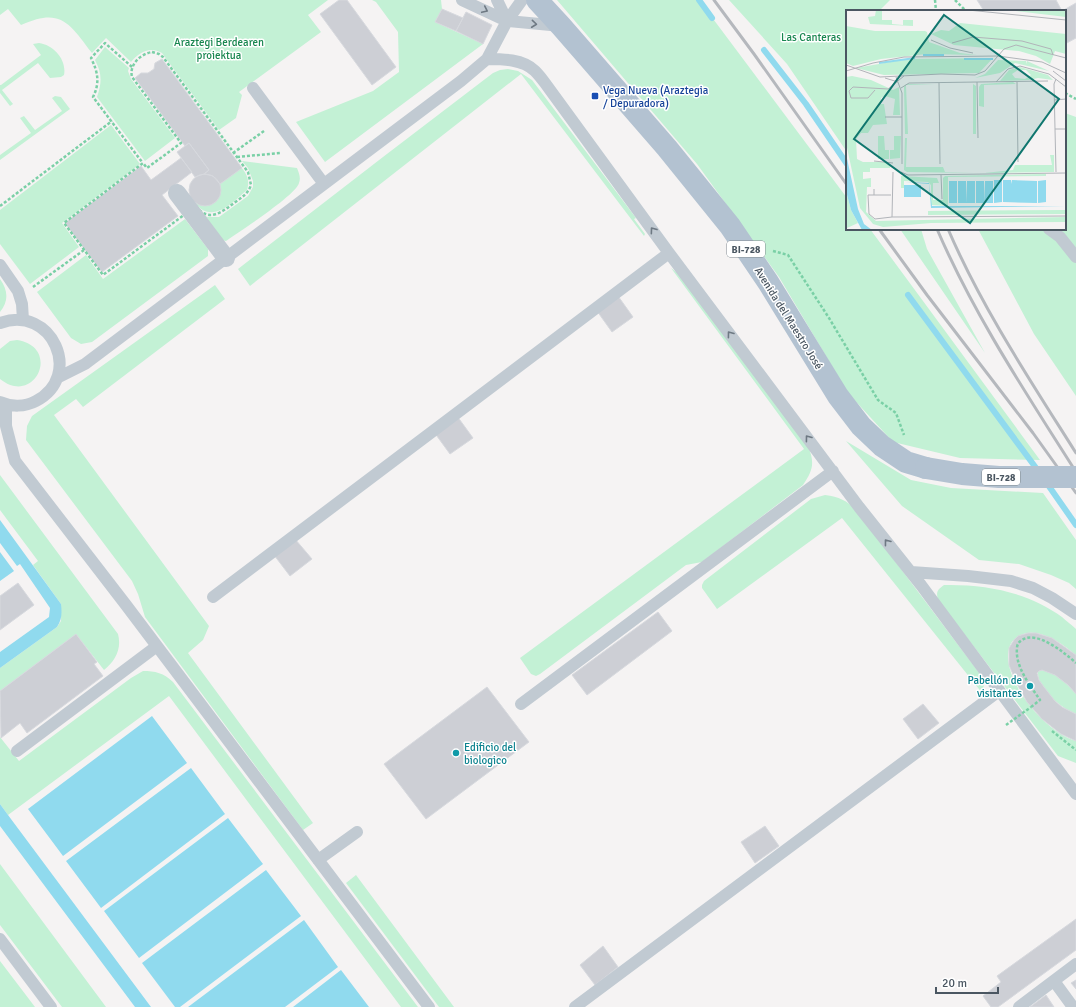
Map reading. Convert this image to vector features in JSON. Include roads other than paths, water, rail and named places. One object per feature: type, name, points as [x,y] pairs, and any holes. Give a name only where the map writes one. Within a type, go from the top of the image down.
[{"type":"main road","name":"Avenida del Maestro José","points":[[536,0],[561,26],[667,148],[730,226],[768,282],[838,396],[861,426],[882,446],[906,462],[926,468],[962,474],[999,477],[1076,477]]},
{"type":"street","points":[[177,193],[226,258]]},
{"type":"lane","points":[[462,0],[507,21],[561,26]]},
{"type":"lane","points":[[497,0],[507,21]]},
{"type":"lane","points":[[57,378],[85,364],[461,81],[486,59],[507,21],[522,0]]},
{"type":"lane","points":[[486,59],[501,59],[520,63],[534,70],[669,253],[911,572],[1076,794]]},
{"type":"lane","points":[[253,88],[324,184]]},
{"type":"lane","points":[[1050,230],[1060,237],[1076,257]]},
{"type":"lane","points":[[214,597],[669,253]]},
{"type":"lane","points":[[0,265],[18,291],[22,304],[23,320]]},
{"type":"lane","points":[[0,323],[9,320],[23,320],[36,323],[46,331],[54,341],[59,353],[60,366],[57,378],[51,389],[42,398],[30,404],[18,406],[3,404],[6,426],[15,461],[157,646],[429,1007]]},
{"type":"lane","points":[[521,704],[833,471]]},
{"type":"lane","points":[[911,572],[1011,581],[1033,588],[1076,614]]},
{"type":"lane","points":[[17,751],[157,646]]},
{"type":"lane","points":[[575,1007],[999,691]]},
{"type":"lane","points":[[318,860],[358,832]]},
{"type":"lane","points":[[0,939],[51,1007]]},
{"type":"lane","points":[[1019,1007],[1076,964]]},
{"type":"lane","points":[[1054,981],[1074,1007]]},
{"type":"water","points":[[0,520],[61,604],[62,610],[61,619],[57,627],[0,668],[0,652],[49,617],[50,608],[20,564],[17,566],[0,543]]},
{"type":"water","points":[[0,552],[14,571],[0,581]]},
{"type":"water","points":[[152,716],[187,763],[63,856],[28,809]]},
{"type":"water","points":[[191,768],[225,814],[101,908],[66,861]]},
{"type":"water","points":[[0,804],[151,1007],[135,1007],[0,826]]},
{"type":"water","points":[[228,818],[263,864],[139,958],[104,911]]},
{"type":"water","points":[[266,870],[301,916],[180,1007],[175,1007],[142,963]]},
{"type":"water","points":[[304,920],[338,967],[285,1007],[188,1007]]},
{"type":"water","points":[[341,970],[369,1007],[293,1007]]},
{"type":"waterway","points":[[699,0],[712,18]]},
{"type":"waterway","points":[[764,50],[806,104],[846,163]]},
{"type":"waterway","points":[[908,295],[1039,472]]},
{"type":"waterway","points":[[1046,482],[1076,525]]},
{"type":"railway","points":[[714,0],[846,184]]},
{"type":"railway","points":[[880,230],[927,295],[1033,433],[1076,493]]},
{"type":"railway","points":[[937,230],[967,292],[984,323],[1076,472]]},
{"type":"railway","points":[[948,230],[961,258],[991,315],[1024,371],[1076,453]]},
{"type":"place","name":"Vega Nueva (Araztegia / Depuradora)","points":[[595,96]]},
{"type":"place","name":"Pabellón de visitantes","points":[[1030,686]]},
{"type":"place","name":"Edificio del biologico","points":[[456,753]]},
{"type":"park label","name":"Las Canteras","points":[[811,37]]},
{"type":"park label","name":"Araztegi Berdearen proiektua","points":[[219,48]]}]
